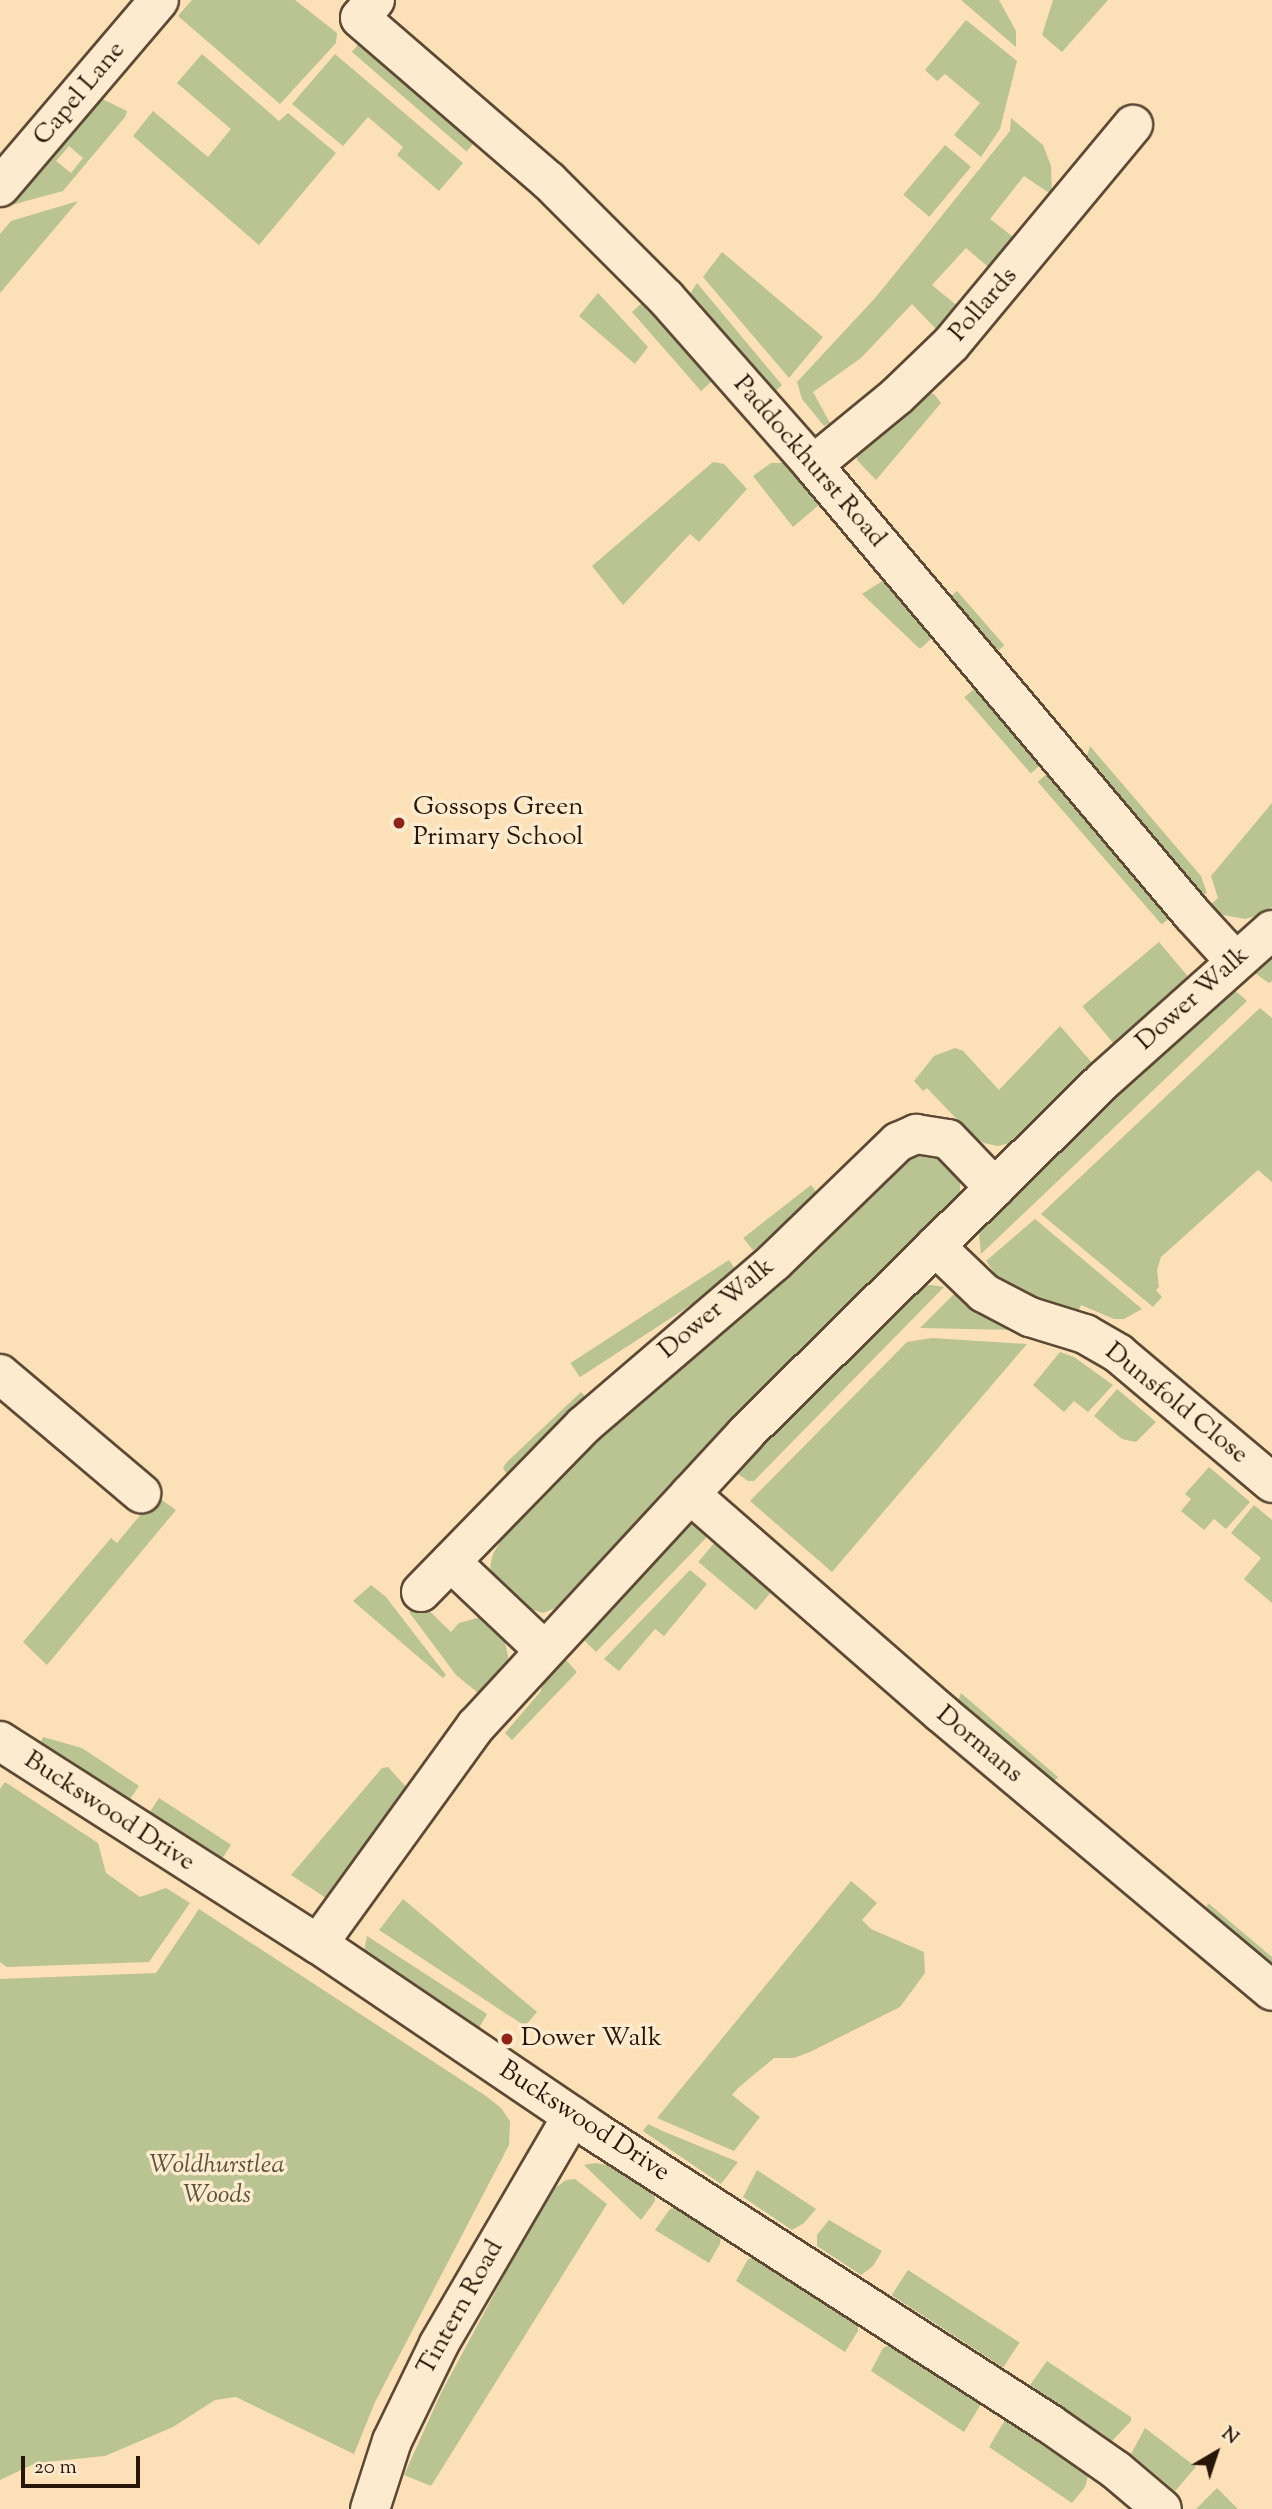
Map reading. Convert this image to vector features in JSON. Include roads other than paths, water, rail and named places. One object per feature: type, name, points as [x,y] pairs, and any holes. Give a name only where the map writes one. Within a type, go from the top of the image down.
[{"type":"street","name":"Capel Lane","points":[[0,187],[159,0]]},
{"type":"street","name":"Paddockhurst Road","points":[[357,6],[596,226],[666,298],[813,465],[1235,961]]},
{"type":"street","name":"Pollards","points":[[813,465],[897,396],[951,344],[1133,125]]},
{"type":"street","name":"Dower Walk","points":[[317,1944],[439,1774],[544,1650],[755,1423],[1104,1080],[1272,930]]},
{"type":"street","name":"Dower Walk","points":[[421,1592],[584,1425],[774,1262],[898,1142],[916,1134],[948,1139],[995,1188]]},
{"type":"street","name":"Dunsfold Close","points":[[935,1246],[984,1293],[1030,1317],[1085,1334],[1112,1350],[1272,1483]]},
{"type":"street","points":[[0,1374],[141,1493]]},
{"type":"street","name":"Dormans","points":[[690,1494],[941,1713],[1272,1991]]},
{"type":"street","points":[[452,1562],[544,1650]]},
{"type":"street","name":"Buckswood Drive","points":[[0,1741],[317,1944],[572,2116],[1050,2424],[1116,2470],[1163,2509]]},
{"type":"street","name":"Tintern Road","points":[[370,2509],[392,2441],[439,2344],[572,2116]]},
{"type":"place","name":"Gossops Green Primary School","points":[[399,823]]},
{"type":"place","name":"Dower Walk","points":[[507,2039]]},
{"type":"park label","name":"Woldhurstlea Woods","points":[[217,2181]]}]
